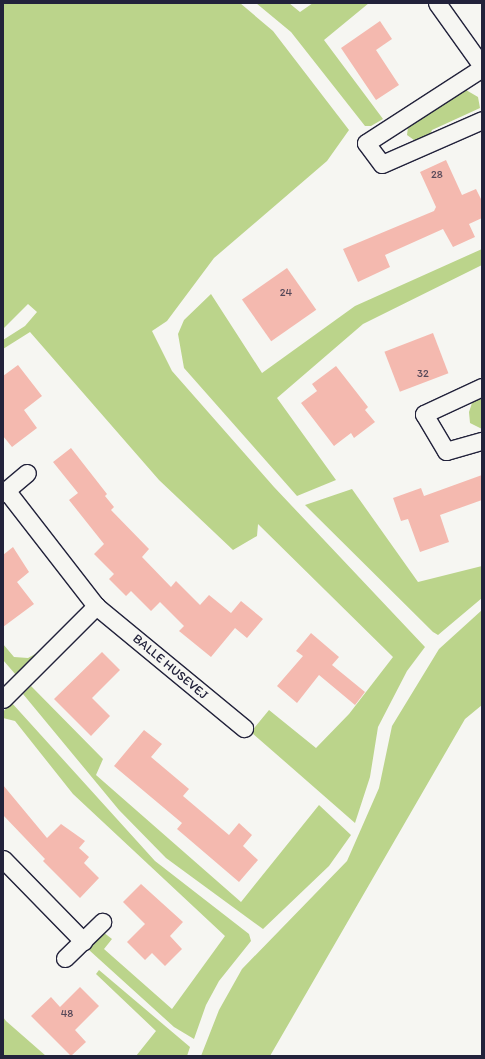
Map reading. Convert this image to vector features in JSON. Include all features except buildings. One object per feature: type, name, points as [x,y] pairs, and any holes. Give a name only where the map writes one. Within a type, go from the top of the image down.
[{"type":"street","points":[[437,3],[482,67],[366,143],[382,164],[482,120]]},
{"type":"street","points":[[482,387],[424,414],[446,451],[482,441]]},
{"type":"street","name":"BALLE HUSEVEJ","points":[[27,473],[5,491],[96,606],[244,728]]},
{"type":"street","points":[[3,699],[96,606]]},
{"type":"street","points":[[3,859],[83,941]]},
{"type":"street","points":[[65,958],[102,922]]},
{"type":"green space","points":[[3,3],[240,3],[273,31],[349,130],[327,161],[214,258],[167,321],[152,331],[172,371],[274,487],[425,647],[407,671],[378,727],[370,777],[355,823],[251,732],[269,710],[316,748],[349,714],[393,657],[258,524],[257,536],[233,550],[159,480],[30,332],[3,349],[3,340],[25,326],[37,312],[28,304],[3,329]]},
{"type":"green space","points":[[256,3],[289,3],[300,12],[313,3],[369,3],[324,40],[383,119],[371,126],[365,126],[291,32]]},
{"type":"green space","points":[[466,90],[478,97],[480,108],[432,130],[428,139],[414,140],[407,135],[408,127],[418,115],[452,94]]},
{"type":"green space","points":[[482,249],[482,265],[363,324],[277,398],[336,480],[297,496],[184,368],[178,334],[184,320],[211,294],[262,373],[355,306]]},
{"type":"green space","points":[[482,392],[482,429],[470,423],[469,412],[473,400]]},
{"type":"green space","points":[[352,489],[418,582],[482,566],[482,598],[438,635],[433,632],[305,505]]},
{"type":"green space","points":[[482,610],[482,705],[465,719],[270,1056],[201,1056],[219,1010],[242,969],[347,861],[379,788],[392,726],[439,649]]},
{"type":"green space","points":[[3,644],[14,657],[28,658],[39,652],[16,675],[3,660]]},
{"type":"green space","points":[[31,686],[103,759],[96,775],[241,902],[319,805],[351,835],[329,866],[263,929],[166,858],[119,810],[23,694]]},
{"type":"green space","points":[[11,702],[155,861],[249,934],[251,941],[219,981],[206,1005],[194,1039],[174,1027],[89,950],[103,932],[112,939],[104,949],[172,1009],[225,936],[73,794],[15,721],[3,718],[3,712]]},
{"type":"green space","points":[[99,970],[190,1047],[187,1056],[136,1056],[156,1031],[96,974]]},
{"type":"green space","points":[[3,1017],[6,1021],[46,1056],[3,1056]]}]
